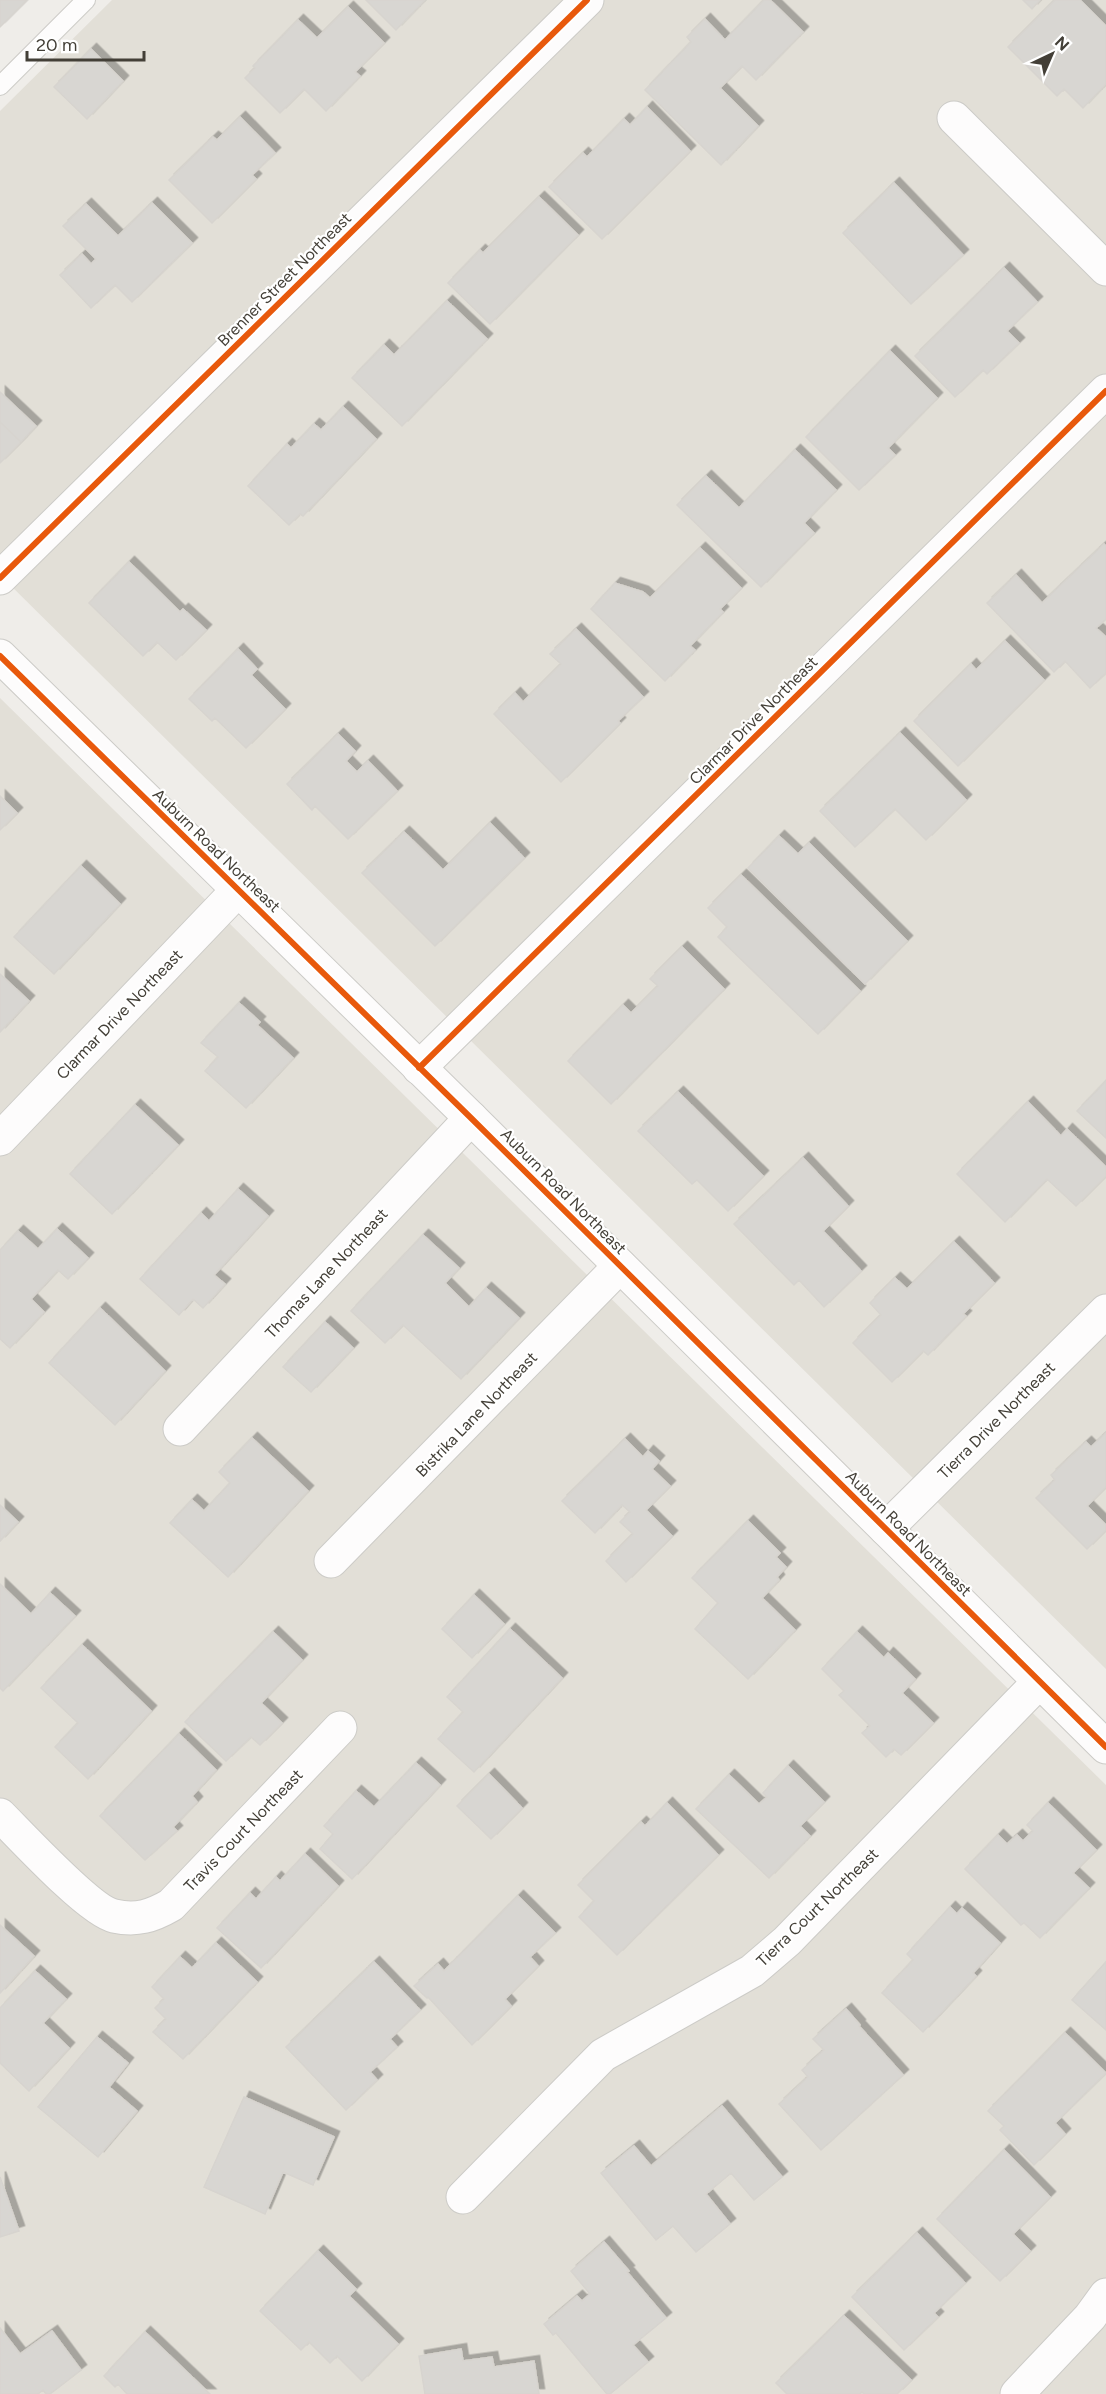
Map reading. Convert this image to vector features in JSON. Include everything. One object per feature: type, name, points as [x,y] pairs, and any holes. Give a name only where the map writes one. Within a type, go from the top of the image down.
[{"type":"street","name":"Brenner Street Northeast","points":[[0,578],[587,0]]},
{"type":"street","points":[[954,118],[1106,269]]},
{"type":"street","name":"Clarmar Drive Northeast","points":[[419,1068],[1106,392]]},
{"type":"street","name":"Auburn Road Northeast","points":[[0,656],[471,1118],[1106,1747]]},
{"type":"street","name":"Clarmar Drive Northeast","points":[[0,1139],[238,890]]},
{"type":"street","name":"Thomas Lane Northeast","points":[[180,1429],[471,1118]]},
{"type":"street","name":"Bistrika Lane Northeast","points":[[331,1561],[620,1266]]},
{"type":"street","name":"Tierra Drive Northeast","points":[[886,1529],[1106,1311]]},
{"type":"street","name":"Tierra Court Northeast","points":[[464,2197],[603,2055],[752,1971],[787,1941],[1039,1682]]},
{"type":"street","name":"Travis Court Northeast","points":[[0,1815],[85,1898],[112,1916],[137,1919],[153,1916],[171,1905],[340,1728]]},
{"type":"street","points":[[1017,2394],[1090,2317],[1106,2295]]},
{"type":"lane","points":[[0,86],[86,0]]},
{"type":"shaded area","points":[[112,0],[1106,0],[1106,1669],[0,575],[0,111]]},
{"type":"shaded area","points":[[0,698],[1106,1785],[1106,2394],[0,2394]]},
{"type":"building","points":[[0,0],[27,0],[0,27]]},
{"type":"building","points":[[366,0],[425,0],[396,30]]},
{"type":"building","points":[[764,0],[770,0],[803,32],[756,80],[742,66],[720,88],[758,126],[721,165],[645,90],[691,42],[687,37],[705,19],[725,40]]},
{"type":"building","points":[[1023,0],[1040,0],[1032,9]]},
{"type":"building","points":[[1055,0],[1080,0],[1106,26],[1106,84],[1083,108],[1064,89],[1057,96],[1008,47]]},
{"type":"building","points":[[348,7],[384,43],[355,72],[360,76],[326,111],[304,89],[280,113],[245,78],[255,68],[253,66],[298,20],[317,38]]},
{"type":"building","points":[[91,49],[123,81],[87,119],[54,87]]},
{"type":"building","points":[[647,107],[690,151],[602,239],[549,187],[583,153],[587,157],[624,119],[630,125]]},
{"type":"building","points":[[240,117],[275,153],[252,175],[256,179],[212,223],[169,180],[213,137],[217,140]]},
{"type":"building","points":[[894,183],[963,255],[911,304],[843,233]]},
{"type":"building","points":[[539,197],[578,235],[490,324],[448,283],[480,250],[483,253]]},
{"type":"building","points":[[152,203],[192,243],[132,302],[115,285],[91,308],[60,275],[82,254],[91,264],[96,259],[63,226],[86,204],[118,236]]},
{"type":"building","points":[[1004,268],[1037,302],[1007,331],[1019,343],[987,374],[983,370],[955,397],[915,356]]},
{"type":"building","points":[[447,301],[487,339],[402,426],[352,378],[384,345],[394,355]]},
{"type":"building","points":[[890,351],[937,398],[888,448],[895,455],[859,490],[806,437]]},
{"type":"building","points":[[0,392],[36,426],[21,442],[0,422]]},
{"type":"building","points":[[343,407],[376,439],[303,516],[300,514],[289,525],[248,486],[287,444],[291,448],[314,424],[321,430]]},
{"type":"building","points":[[0,422],[21,442],[0,463]]},
{"type":"building","points":[[795,450],[836,490],[804,523],[814,533],[761,587],[677,505],[706,476],[739,508]]},
{"type":"building","points":[[1104,544],[1106,546],[1106,619],[1096,628],[1106,637],[1106,673],[1090,688],[1065,661],[1054,672],[987,603],[1016,575],[1042,603]]},
{"type":"building","points":[[700,548],[741,588],[720,609],[723,612],[690,646],[695,650],[665,681],[591,609],[615,583],[643,592],[650,598]]},
{"type":"building","points":[[129,562],[180,612],[183,609],[206,630],[176,660],[157,642],[143,656],[89,603]]},
{"type":"building","points":[[576,629],[643,697],[561,782],[494,714],[515,693],[523,702],[561,664],[550,654]]},
{"type":"building","points":[[1005,641],[1044,680],[958,766],[914,721],[971,664],[976,670]]},
{"type":"building","points":[[238,649],[257,669],[251,675],[285,709],[246,748],[215,718],[212,721],[189,699]]},
{"type":"building","points":[[900,733],[966,800],[926,840],[895,809],[855,847],[820,811]]},
{"type":"building","points":[[338,734],[355,751],[346,761],[357,772],[368,761],[397,791],[348,839],[315,806],[312,810],[287,784]]},
{"type":"building","points":[[0,796],[17,813],[0,830]]},
{"type":"building","points":[[490,823],[524,858],[435,946],[362,873],[404,832],[443,870]]},
{"type":"building","points":[[779,836],[798,854],[809,843],[907,941],[865,984],[748,868]]},
{"type":"building","points":[[81,866],[120,904],[54,974],[14,937]]},
{"type":"building","points":[[741,875],[860,991],[818,1034],[718,937],[727,927],[708,908]]},
{"type":"building","points":[[682,947],[724,989],[611,1104],[568,1061],[623,1005],[631,1013],[658,986],[650,979]]},
{"type":"building","points":[[0,974],[29,1001],[0,1032]]},
{"type":"building","points":[[239,1003],[260,1022],[257,1025],[293,1058],[246,1108],[205,1071],[218,1057],[201,1043]]},
{"type":"building","points":[[1106,1081],[1106,1138],[1077,1111]]},
{"type":"building","points":[[678,1092],[763,1176],[728,1211],[697,1180],[692,1184],[638,1131]]},
{"type":"building","points":[[1028,1102],[1061,1136],[1067,1129],[1106,1167],[1106,1176],[1076,1206],[1047,1179],[1005,1222],[957,1174]]},
{"type":"building","points":[[135,1105],[178,1145],[112,1214],[70,1174]]},
{"type":"building","points":[[803,1158],[848,1206],[823,1231],[861,1271],[824,1307],[799,1280],[794,1285],[734,1224]]},
{"type":"building","points":[[238,1189],[268,1216],[214,1275],[225,1284],[203,1308],[193,1299],[179,1315],[140,1279],[201,1213],[209,1221]]},
{"type":"building","points":[[57,1229],[88,1258],[68,1279],[58,1270],[31,1299],[44,1312],[10,1348],[0,1339],[0,1250],[18,1231],[38,1249]]},
{"type":"building","points":[[423,1235],[459,1268],[445,1283],[469,1307],[486,1288],[519,1318],[461,1379],[403,1325],[385,1343],[351,1311]]},
{"type":"building","points":[[954,1242],[994,1283],[963,1314],[966,1316],[928,1355],[923,1351],[892,1382],[853,1343],[881,1315],[870,1303],[895,1278],[907,1289]]},
{"type":"building","points":[[100,1308],[165,1371],[115,1425],[49,1363]]},
{"type":"building","points":[[325,1322],[353,1348],[311,1392],[283,1367]]},
{"type":"building","points":[[1106,1433],[1106,1487],[1087,1506],[1106,1525],[1106,1530],[1087,1549],[1036,1498],[1055,1480],[1051,1475],[1086,1442],[1091,1447]]},
{"type":"building","points":[[252,1438],[308,1491],[228,1577],[170,1523],[192,1500],[204,1511],[230,1483],[219,1472]]},
{"type":"building","points":[[625,1439],[643,1457],[648,1451],[659,1461],[652,1469],[670,1486],[646,1510],[672,1536],[626,1582],[606,1561],[633,1534],[620,1522],[630,1512],[622,1505],[595,1533],[562,1501]]},
{"type":"building","points":[[0,1505],[18,1522],[0,1541]]},
{"type":"building","points":[[748,1521],[780,1553],[776,1557],[786,1567],[777,1577],[779,1580],[762,1598],[795,1630],[748,1679],[695,1629],[718,1603],[692,1578]]},
{"type":"building","points":[[0,1584],[31,1614],[50,1593],[75,1616],[3,1691],[0,1688]]},
{"type":"building","points":[[474,1595],[504,1624],[472,1658],[442,1629]]},
{"type":"building","points":[[510,1629],[562,1678],[474,1772],[438,1739],[463,1712],[447,1697]]},
{"type":"building","points":[[273,1632],[302,1660],[261,1703],[282,1723],[260,1745],[251,1737],[226,1761],[185,1722]]},
{"type":"building","points":[[857,1632],[884,1658],[888,1653],[915,1679],[902,1693],[933,1723],[901,1755],[894,1749],[886,1757],[862,1733],[870,1726],[839,1695],[844,1691],[822,1669]]},
{"type":"building","points":[[82,1645],[151,1711],[88,1779],[55,1747],[78,1723],[41,1688]]},
{"type":"building","points":[[179,1734],[216,1770],[192,1796],[197,1802],[173,1827],[177,1831],[145,1860],[100,1816]]},
{"type":"building","points":[[416,1763],[440,1785],[352,1879],[320,1849],[333,1834],[324,1826],[356,1791],[374,1807]]},
{"type":"building","points":[[788,1766],[824,1802],[800,1826],[810,1836],[769,1878],[696,1809],[729,1775],[759,1804],[767,1797],[763,1793]]},
{"type":"building","points":[[489,1774],[522,1808],[491,1839],[457,1806]]},
{"type":"building","points":[[667,1803],[718,1855],[617,1955],[579,1917],[594,1901],[578,1885],[641,1822],[645,1826]]},
{"type":"building","points":[[1048,1803],[1096,1850],[1073,1873],[1089,1888],[1040,1938],[1024,1923],[1021,1925],[965,1869],[998,1835],[1007,1844],[1017,1835],[1023,1841],[1033,1831],[1027,1825]]},
{"type":"building","points":[[305,1854],[338,1886],[261,1968],[217,1928],[250,1893],[256,1899],[276,1877],[280,1881]]},
{"type":"building","points":[[518,1896],[555,1933],[530,1957],[538,1966],[505,1999],[511,2006],[472,2045],[428,1997],[414,1986],[438,1964],[444,1971]]},
{"type":"building","points":[[950,1907],[957,1914],[962,1908],[1000,1943],[973,1973],[976,1976],[923,2032],[882,1993],[913,1960],[907,1954]]},
{"type":"building","points":[[0,1925],[34,1956],[0,1993]]},
{"type":"building","points":[[216,1943],[257,1982],[183,2059],[153,2032],[166,2019],[155,2008],[164,1999],[152,1987],[180,1957],[192,1968]]},
{"type":"building","points":[[374,1962],[420,2010],[390,2039],[397,2047],[370,2072],[377,2080],[346,2110],[286,2047]]},
{"type":"building","points":[[1106,1962],[1106,2030],[1072,2000]]},
{"type":"building","points":[[35,1971],[66,1999],[43,2023],[69,2048],[29,2091],[0,2063],[0,2008]]},
{"type":"building","points":[[846,2009],[903,2075],[821,2150],[779,2104],[808,2077],[802,2070],[824,2050],[813,2039]]},
{"type":"building","points":[[1065,2033],[1106,2073],[1055,2123],[1065,2134],[1034,2165],[1000,2130],[1004,2126],[988,2111]]},
{"type":"building","points":[[97,2037],[128,2063],[109,2087],[137,2111],[98,2157],[38,2107]]},
{"type":"building","points":[[244,2097],[334,2137],[313,2185],[283,2172],[265,2214],[204,2187]]},
{"type":"building","points":[[722,2106],[782,2177],[754,2200],[731,2173],[706,2194],[730,2224],[696,2252],[673,2226],[656,2240],[601,2173],[634,2146],[651,2166]]},
{"type":"building","points":[[1004,2150],[1050,2197],[1013,2234],[1030,2251],[1000,2281],[937,2219]]},
{"type":"building","points":[[0,2177],[19,2231],[0,2237]]},
{"type":"building","points":[[917,2233],[965,2283],[934,2313],[938,2317],[904,2350],[852,2297]]},
{"type":"building","points":[[604,2242],[666,2318],[633,2345],[648,2362],[610,2394],[607,2394],[556,2333],[553,2335],[544,2324],[577,2296],[582,2301],[590,2294],[571,2271]]},
{"type":"building","points":[[318,2251],[356,2289],[349,2296],[398,2344],[362,2381],[337,2356],[330,2363],[309,2342],[301,2350],[260,2311]]},
{"type":"building","points":[[844,2316],[911,2380],[897,2394],[864,2394],[862,2392],[860,2394],[787,2394],[776,2383]]},
{"type":"building","points":[[0,2328],[20,2354],[52,2331],[81,2370],[50,2394],[46,2394],[43,2390],[38,2394],[0,2394]]},
{"type":"building","points":[[145,2332],[210,2394],[127,2394],[118,2384],[115,2387],[104,2376]]},
{"type":"building","points":[[461,2349],[463,2361],[492,2357],[494,2367],[534,2361],[539,2394],[425,2394],[419,2356]]},
{"type":"cycle path","points":[[0,578],[587,0]]},
{"type":"cycle path","points":[[419,1068],[1106,391]]},
{"type":"cycle path","points":[[0,656],[471,1118],[1106,1747]]}]
